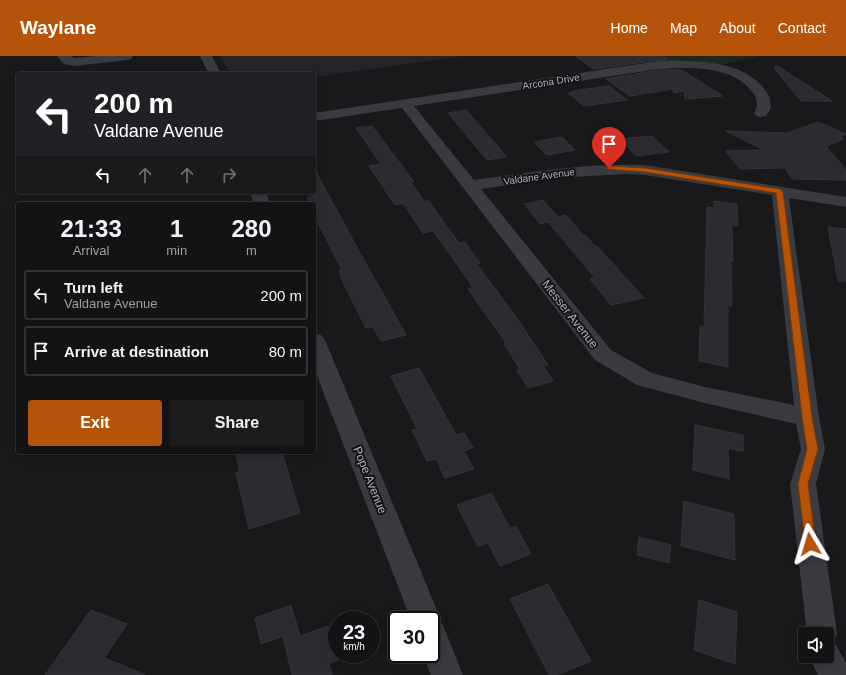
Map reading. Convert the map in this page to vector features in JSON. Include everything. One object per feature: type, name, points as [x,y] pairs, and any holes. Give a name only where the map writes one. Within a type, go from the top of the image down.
[{"type":"street","points":[[63,56],[68,61],[75,62],[127,56]]},
{"type":"street","points":[[206,56],[214,72]]},
{"type":"street","name":"Arcona Drive","points":[[316,117],[659,65],[686,64],[732,72],[745,78],[762,96],[764,108],[761,114]]},
{"type":"street","name":"Messer Avenue","points":[[406,103],[469,186],[603,355],[645,378],[705,395],[807,417]]},
{"type":"street","name":"Valdane Avenue","points":[[469,186],[597,168],[621,168],[645,170],[846,202]]},
{"type":"street","points":[[780,192],[807,417],[813,449],[803,484],[821,627]]},
{"type":"street","name":"Pope Avenue","points":[[316,345],[422,611]]},
{"type":"street","points":[[440,657],[447,675]]},
{"type":"street","points":[[829,663],[835,675]]},
{"type":"shaded area","points":[[220,56],[464,56],[316,77],[316,72],[230,72]]},
{"type":"shaded area","points":[[650,56],[760,56],[712,67],[663,65]]},
{"type":"building","points":[[575,56],[662,56],[667,59],[593,69]]},
{"type":"building","points":[[776,65],[832,101],[801,101],[774,68]]},
{"type":"building","points":[[659,70],[682,70],[723,96],[685,99],[684,91],[674,93],[672,89],[630,96],[606,79]]},
{"type":"building","points":[[609,86],[627,100],[584,106],[568,93],[573,93],[572,91]]},
{"type":"building","points":[[466,110],[507,157],[487,160],[448,113]]},
{"type":"building","points":[[818,122],[846,134],[839,137],[844,139],[826,146],[846,170],[846,180],[792,179],[785,168],[740,169],[726,151],[765,150],[725,131],[788,133]]},
{"type":"building","points":[[372,126],[414,182],[411,183],[425,202],[428,200],[459,243],[465,242],[480,263],[477,264],[514,314],[548,365],[543,366],[553,381],[528,388],[517,370],[520,369],[504,344],[506,343],[468,289],[473,287],[433,231],[423,233],[403,203],[395,205],[369,166],[381,164],[356,128]]},
{"type":"building","points":[[652,136],[669,152],[636,156],[620,139]]},
{"type":"building","points":[[562,137],[575,150],[547,155],[534,142]]},
{"type":"building","points":[[316,172],[406,335],[381,341],[373,327],[366,328],[343,282],[339,270],[342,270],[316,219],[316,202],[309,202],[307,197],[314,196],[314,194],[316,194]]},
{"type":"building","points":[[543,200],[558,217],[566,215],[583,235],[585,235],[596,247],[598,247],[644,298],[611,305],[590,279],[595,278],[548,222],[540,224],[524,204]]},
{"type":"building","points":[[714,201],[737,204],[738,226],[732,225],[732,306],[728,305],[728,367],[699,361],[700,326],[704,327],[707,207],[714,208]]},
{"type":"building","points":[[828,227],[846,229],[846,281],[838,281]]},
{"type":"building","points":[[419,368],[456,435],[464,433],[473,448],[464,451],[474,469],[445,478],[436,459],[427,461],[412,430],[417,429],[391,376]]},
{"type":"building","points":[[695,425],[743,435],[743,451],[728,448],[729,479],[693,470]]},
{"type":"building","points":[[236,454],[283,454],[300,513],[249,529],[236,473],[240,471]]},
{"type":"building","points":[[491,493],[510,528],[516,526],[531,554],[500,566],[488,543],[478,547],[457,505]]},
{"type":"building","points":[[684,501],[734,514],[735,560],[681,546]]},
{"type":"building","points":[[639,537],[671,545],[669,563],[637,555]]},
{"type":"building","points":[[548,584],[591,661],[557,675],[549,675],[510,599]]},
{"type":"building","points":[[699,600],[737,612],[735,664],[694,650]]},
{"type":"building","points":[[291,605],[300,636],[328,626],[328,663],[332,675],[292,675],[283,636],[261,644],[255,618]]},
{"type":"building","points":[[91,610],[127,624],[104,658],[144,675],[45,675]]},
{"type":"route","points":[[609,168],[645,170],[780,192],[807,417],[813,449],[803,484],[810,544]]}]
